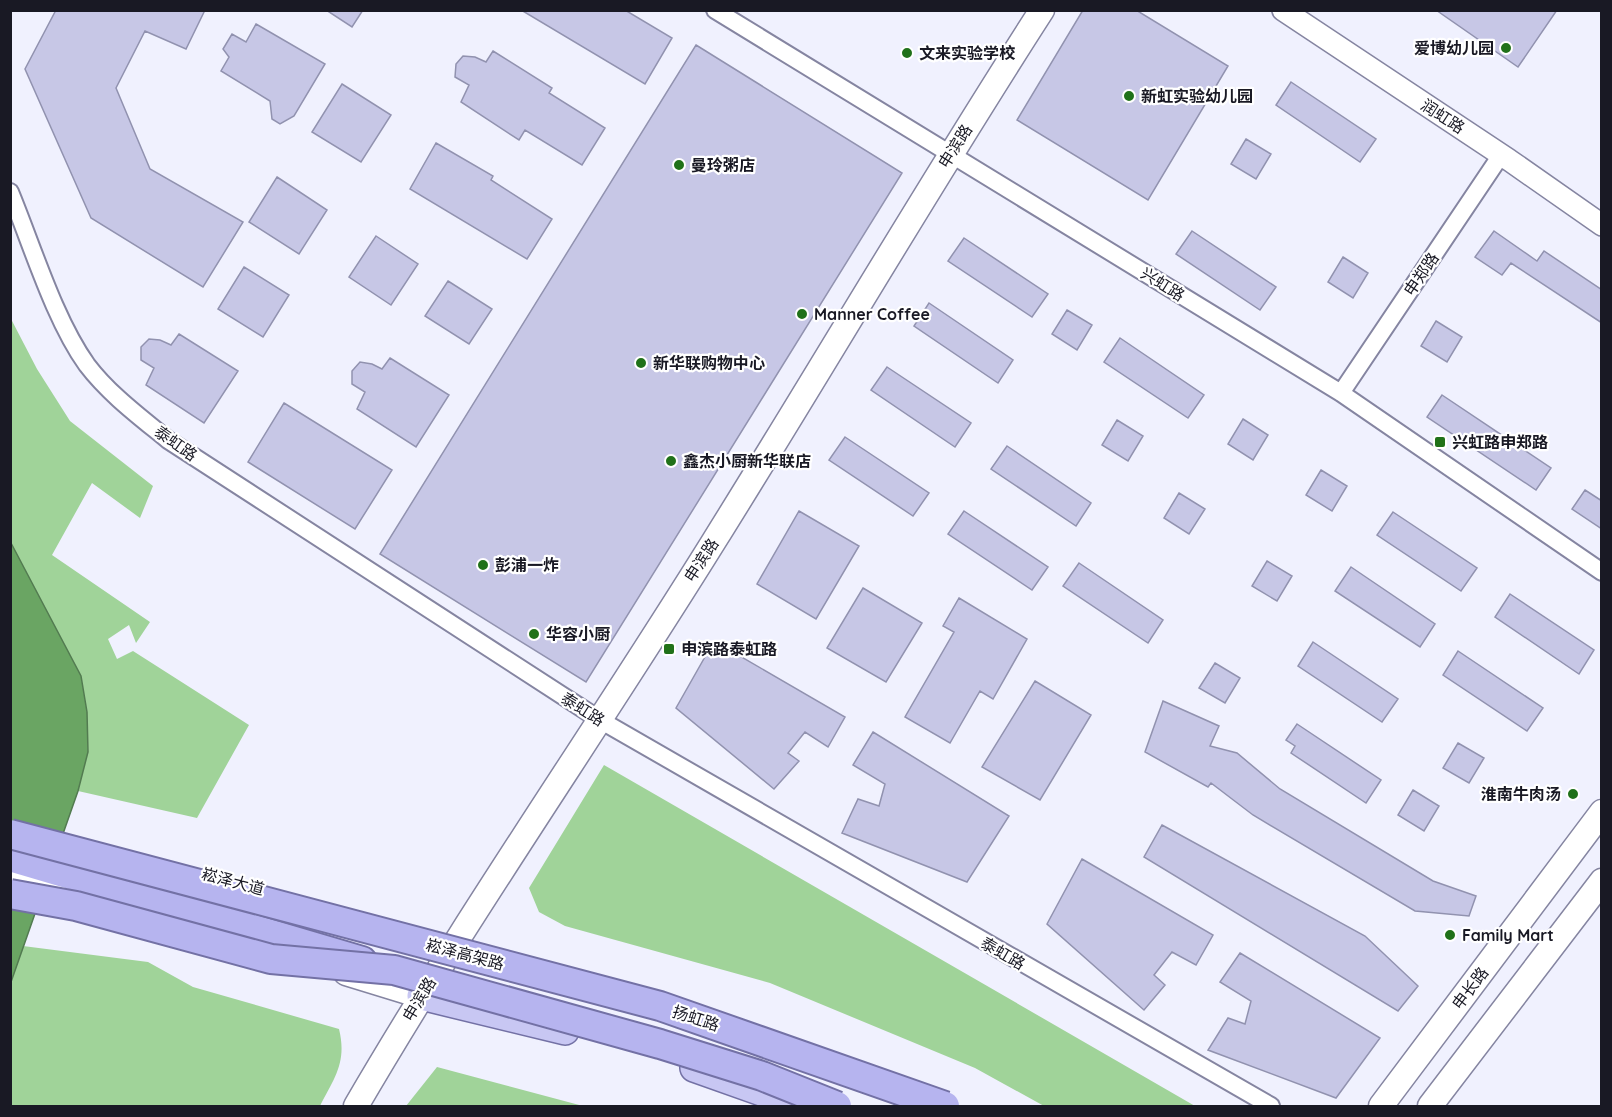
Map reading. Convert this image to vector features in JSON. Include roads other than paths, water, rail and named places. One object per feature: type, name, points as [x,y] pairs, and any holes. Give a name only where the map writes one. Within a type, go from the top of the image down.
[{"type":"highway","name":"崧泽高架路","points":[[10,834],[660,1006],[832,1068],[908,1107]]},
{"type":"highway","name":"崧泽高架路","points":[[10,857],[394,970],[660,1044],[762,1076],[837,1107]]},
{"type":"highway","points":[[10,894],[76,906],[271,959],[394,970]]},
{"type":"highway","points":[[832,1068],[945,1107]]},
{"type":"main road","name":"申滨路","points":[[356,1107],[421,996],[713,543],[951,152],[1042,10]]},
{"type":"main road","name":"申长路","points":[[1381,1107],[1602,812]]},
{"type":"main road","name":"崧泽大道","points":[[10,820],[455,942]]},
{"type":"main road","points":[[10,873],[421,996],[649,1052],[801,1107]]},
{"type":"main road","points":[[1430,1107],[1602,880]]},
{"type":"main road","name":"扬虹路","points":[[455,942],[725,1027],[933,1107]]},
{"type":"street","name":"兴虹路","points":[[715,10],[951,152],[1341,393],[1602,572]]},
{"type":"street","name":"润虹路","points":[[1283,10],[1502,155],[1602,225]]},
{"type":"street","name":"申郑路","points":[[1341,393],[1502,155]]},
{"type":"street","name":"泰虹路","points":[[10,192],[62,321],[87,364],[122,403],[168,440],[600,720],[1271,1107]]},
{"type":"place","name":"爱博幼儿园","points":[[1506,48]]},
{"type":"place","name":"文来实验学校","points":[[907,53]]},
{"type":"place","name":"新虹实验幼儿园","points":[[1129,96]]},
{"type":"place","name":"曼玲粥店","points":[[679,165]]},
{"type":"place","name":"Manner Coffee","points":[[802,314]]},
{"type":"place","name":"新华联购物中心","points":[[641,363]]},
{"type":"place","name":"兴虹路申郑路","points":[[1440,442]]},
{"type":"place","name":"鑫杰小厨新华联店","points":[[671,461]]},
{"type":"place","name":"彭浦一炸","points":[[483,565]]},
{"type":"place","name":"华容小厨","points":[[534,634]]},
{"type":"place","name":"申滨路泰虹路","points":[[669,649]]},
{"type":"place","name":"淮南牛肉汤","points":[[1573,794]]},
{"type":"place","name":"Family Mart","points":[[1450,935]]}]
